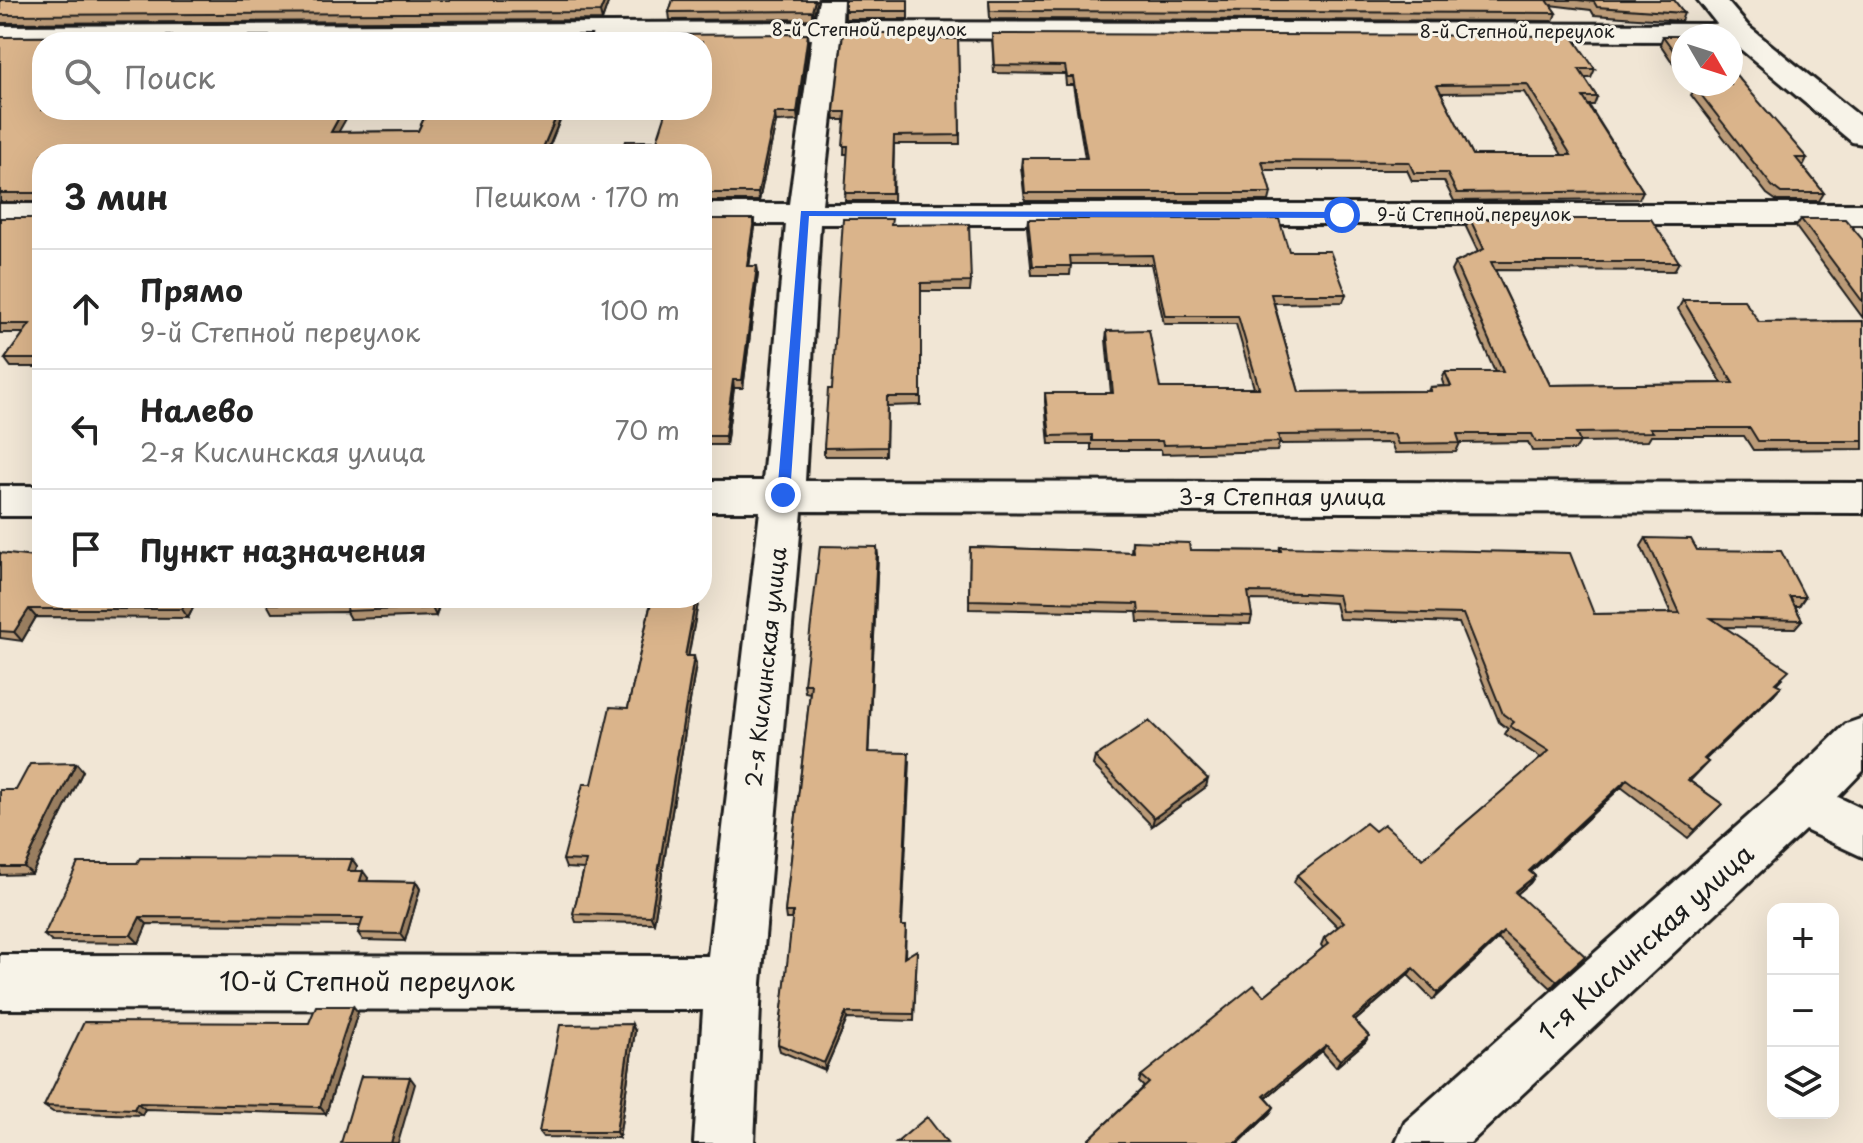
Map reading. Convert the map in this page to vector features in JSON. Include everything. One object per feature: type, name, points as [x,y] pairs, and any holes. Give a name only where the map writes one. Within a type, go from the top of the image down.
[{"type":"street","points":[[1712,0],[1732,24]]},
{"type":"street","name":"8-й Степной переулок","points":[[87,32],[831,15],[1671,32]]},
{"type":"street","name":"2-я Кислинская улица","points":[[724,1143],[733,983],[783,495],[804,213],[831,15]]},
{"type":"street","name":"8-й Степной переулок","points":[[0,34],[32,33]]},
{"type":"street","points":[[1743,36],[1863,135]]},
{"type":"street","points":[[0,214],[32,214]]},
{"type":"street","name":"9-й Степной переулок","points":[[712,214],[1863,214]]},
{"type":"street","name":"3-я Степная улица","points":[[712,496],[1863,498]]},
{"type":"street","points":[[0,501],[32,501]]},
{"type":"street","name":"1-я Кислинская улица","points":[[1426,1143],[1800,802],[1863,739]]},
{"type":"street","points":[[1800,802],[1863,834]]},
{"type":"street","name":"10-й Степной переулок","points":[[0,982],[733,983]]},
{"type":"building","points":[[0,0],[605,0],[600,12],[0,15]]},
{"type":"building","points":[[673,0],[815,0],[812,11],[669,12]]},
{"type":"building","points":[[845,0],[908,0],[908,11],[845,11]]},
{"type":"building","points":[[989,0],[1547,0],[1556,13],[990,11]]},
{"type":"building","points":[[1577,0],[1674,0],[1684,13],[1597,7],[1594,2]]},
{"type":"building","points":[[843,33],[907,33],[907,39],[958,39],[960,135],[894,136],[892,193],[845,193],[848,146],[843,146],[846,112],[834,112]]},
{"type":"building","points":[[808,34],[797,113],[775,113],[758,193],[712,193],[712,144],[624,144],[625,141],[657,141],[664,120],[712,120],[712,35]]},
{"type":"building","points":[[992,34],[1572,36],[1595,69],[1579,69],[1597,97],[1583,97],[1643,191],[1457,193],[1447,173],[1414,173],[1409,162],[1262,161],[1271,193],[1025,193],[1022,158],[1087,158],[1073,77],[1067,77],[1065,66],[994,65]],"holes":[[[1527,84],[1571,155],[1473,155],[1437,85]]]},
{"type":"building","points":[[1663,36],[1671,36],[1671,47]]},
{"type":"building","points":[[0,37],[32,37],[32,120],[338,120],[331,132],[418,131],[423,120],[555,120],[545,144],[32,144],[32,193],[0,193]]},
{"type":"building","points":[[1743,83],[1807,158],[1796,158],[1824,193],[1781,193],[1772,186],[1702,96],[1743,96]]},
{"type":"building","points":[[0,218],[32,218],[32,359],[5,359],[30,324],[0,324]]},
{"type":"building","points":[[712,219],[754,219],[747,266],[757,266],[742,380],[733,380],[725,436],[712,436]]},
{"type":"building","points":[[843,219],[892,219],[891,225],[969,224],[971,282],[921,283],[921,397],[887,397],[886,447],[824,448],[828,389],[832,389]]},
{"type":"building","points":[[1028,219],[1279,219],[1289,251],[1330,251],[1346,294],[1271,294],[1299,392],[1431,391],[1430,387],[1451,386],[1445,372],[1503,372],[1455,263],[1484,249],[1470,219],[1651,219],[1679,262],[1491,262],[1550,385],[1733,383],[1683,300],[1744,300],[1759,322],[1863,321],[1863,441],[1758,441],[1750,428],[1650,428],[1653,432],[1576,433],[1580,442],[1536,442],[1532,434],[1457,434],[1460,443],[1398,444],[1394,434],[1278,435],[1280,442],[1163,445],[1162,441],[1092,441],[1092,435],[1050,436],[1045,393],[1113,393],[1107,331],[1149,330],[1160,388],[1259,388],[1238,316],[1165,316],[1152,255],[1070,256],[1071,266],[1033,266]]},
{"type":"building","points":[[1801,219],[1845,219],[1863,240],[1863,302]]},
{"type":"building","points":[[1646,538],[1691,539],[1697,550],[1781,551],[1805,597],[1790,597],[1802,620],[1711,618],[1789,670],[1775,683],[1781,686],[1704,759],[1708,762],[1688,780],[1722,804],[1695,830],[1627,779],[1529,871],[1535,876],[1515,892],[1585,956],[1557,981],[1503,932],[1438,993],[1413,968],[1353,1019],[1369,1036],[1340,1060],[1326,1045],[1264,1096],[1274,1107],[1236,1143],[1085,1143],[1149,1083],[1141,1076],[1254,985],[1264,996],[1329,943],[1324,938],[1344,922],[1297,875],[1366,823],[1375,831],[1384,824],[1423,859],[1549,751],[1510,726],[1514,722],[1503,714],[1463,614],[1342,611],[1338,595],[1304,593],[1248,592],[1252,616],[1139,613],[1138,604],[969,600],[970,547],[1133,552],[1132,541],[1189,543],[1190,550],[1281,551],[1280,547],[1570,553],[1594,614],[1680,613]]},
{"type":"building","points":[[820,546],[877,547],[868,752],[909,753],[901,926],[906,926],[904,958],[917,950],[914,1014],[846,1013],[824,1063],[778,1044],[793,912],[785,912],[811,684],[804,684]]},
{"type":"building","points":[[0,553],[32,557],[32,608],[183,608],[29,609],[14,632],[0,631]]},
{"type":"building","points":[[347,608],[432,608],[346,611]]},
{"type":"building","points":[[650,608],[694,608],[685,656],[694,656],[651,916],[573,914],[586,861],[563,860],[583,784],[592,784],[610,707],[628,708]]},
{"type":"building","points":[[1149,721],[1208,779],[1154,818],[1095,757]]},
{"type":"building","points":[[76,763],[24,867],[0,867],[0,790],[16,790],[30,764]]},
{"type":"building","points":[[140,858],[352,859],[348,871],[363,871],[360,881],[416,882],[400,934],[358,933],[363,918],[140,917],[131,935],[44,935],[78,863],[137,863]]},
{"type":"building","points":[[316,1006],[353,1006],[320,1107],[137,1103],[134,1109],[44,1106],[84,1022],[309,1023]]},
{"type":"building","points":[[632,1024],[616,1132],[539,1132],[560,1025]]},
{"type":"building","points":[[361,1076],[410,1077],[391,1143],[341,1143]]},
{"type":"building","points":[[927,1117],[947,1143],[896,1143]]},
{"type":"route","points":[[783,495],[804,213],[1342,215]]}]
